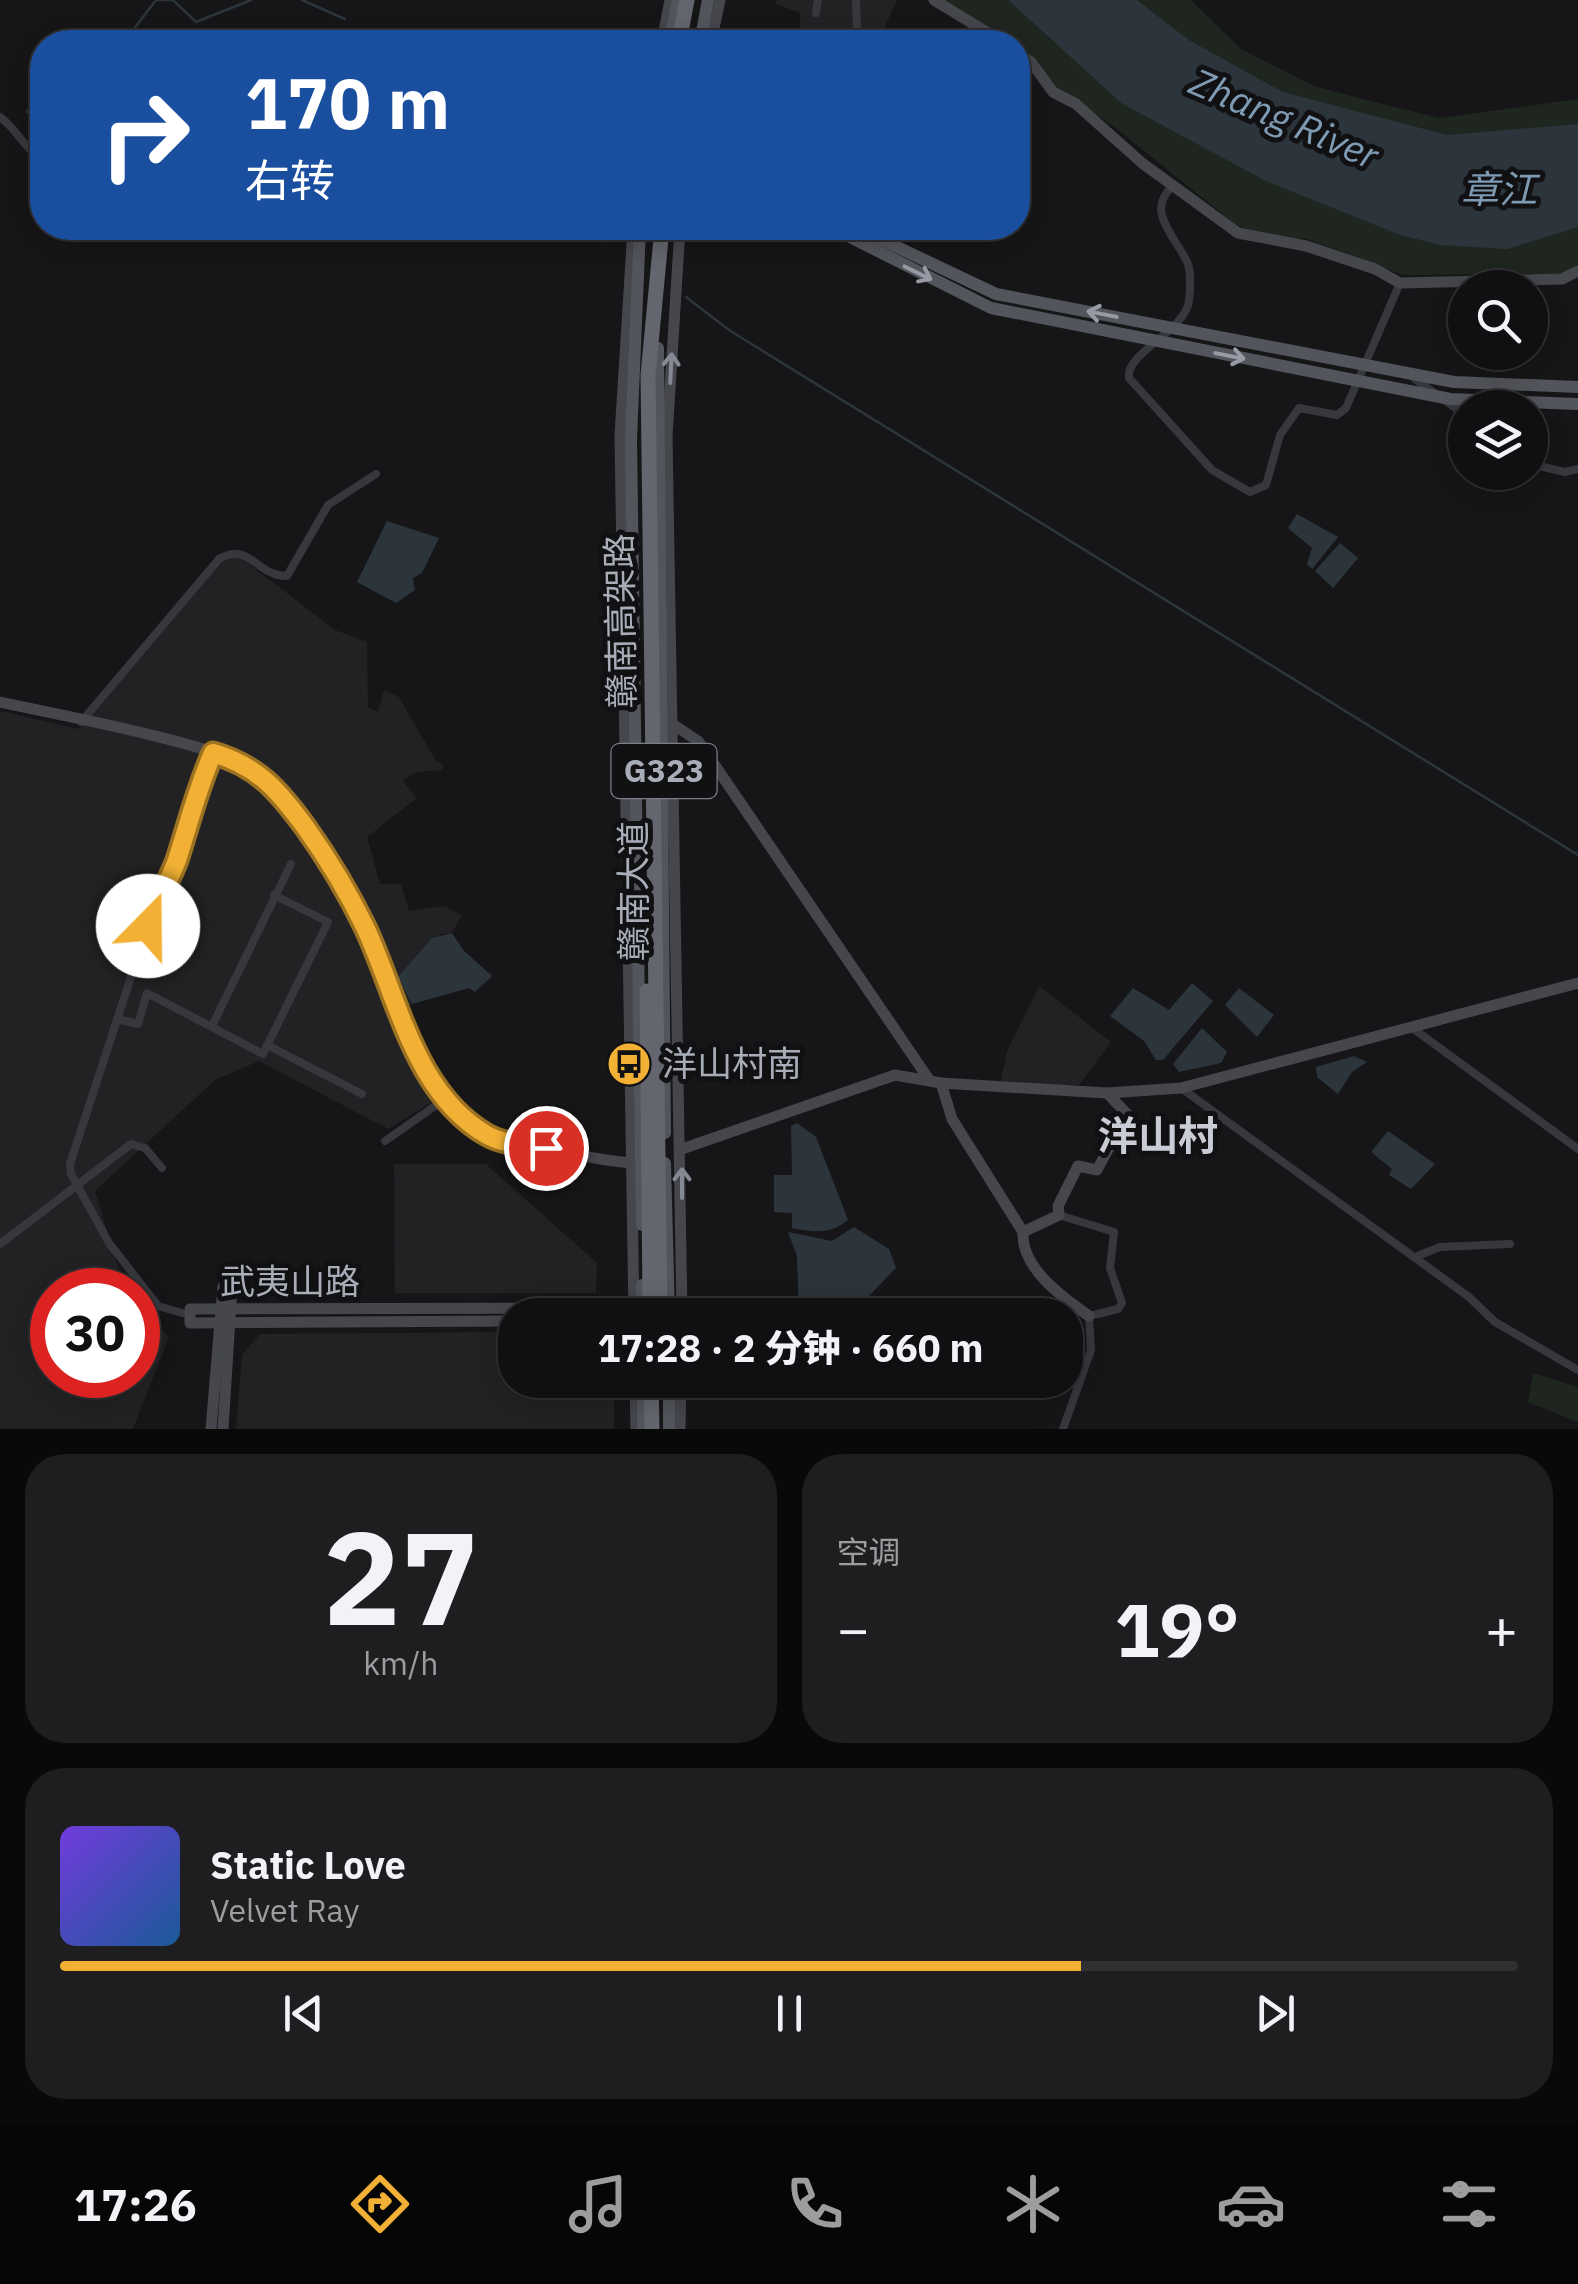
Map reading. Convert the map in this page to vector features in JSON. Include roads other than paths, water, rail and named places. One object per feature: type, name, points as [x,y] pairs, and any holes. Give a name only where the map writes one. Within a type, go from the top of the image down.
[{"type":"highway","points":[[682,30],[687,0]]},
{"type":"highway","points":[[692,30],[697,0]]},
{"type":"highway","name":"赣南高架路","points":[[641,1298],[638,376],[651,240]]},
{"type":"highway","name":"赣南高架路","points":[[664,240],[648,374],[670,1298]]},
{"type":"highway","points":[[651,1398],[652,1429]]},
{"type":"highway","points":[[660,1398],[660,1429]]},
{"type":"main road","points":[[668,30],[674,0]]},
{"type":"main road","points":[[702,30],[708,0]]},
{"type":"main road","name":"赣南大道","points":[[639,240],[631,439],[636,1164],[642,1239],[641,1298]]},
{"type":"main road","name":"赣南大道","points":[[664,240],[656,374],[670,1298]]},
{"type":"main road","points":[[856,240],[991,308],[1447,399],[1578,404]]},
{"type":"main road","points":[[882,240],[996,294],[1454,382],[1578,387]]},
{"type":"main road","points":[[635,781],[664,779]]},
{"type":"main road","points":[[636,860],[663,860]]},
{"type":"main road","points":[[636,1164],[665,1165]]},
{"type":"main road","points":[[642,1239],[669,1238]]},
{"type":"main road","points":[[640,1429],[642,1398]]},
{"type":"main road","points":[[670,1398],[670,1429]]},
{"type":"street","points":[[714,30],[720,0]]},
{"type":"street","points":[[816,13],[818,0]]},
{"type":"street","points":[[856,0],[857,30]]},
{"type":"street","points":[[934,0],[983,30]]},
{"type":"street","points":[[1030,61],[1053,92],[1076,104],[1173,186],[1238,232],[1306,246],[1376,268],[1400,283],[1562,279],[1578,271]]},
{"type":"street","points":[[0,117],[17,130],[30,149]]},
{"type":"street","points":[[1173,186],[1162,202],[1160,218],[1190,271],[1186,310],[1131,366],[1129,378],[1212,470],[1250,492],[1266,484],[1280,435],[1299,408],[1336,414],[1346,408],[1361,382],[1400,283]]},
{"type":"street","points":[[632,240],[620,436],[641,1298]]},
{"type":"street","points":[[671,1298],[682,1149],[667,437],[679,240]]},
{"type":"street","points":[[1374,346],[1382,360],[1447,399]]},
{"type":"street","points":[[1548,468],[1578,470]]},
{"type":"street","points":[[81,722],[219,559],[241,552],[268,572],[287,576],[328,506],[376,474]]},
{"type":"street","points":[[0,702],[213,753],[252,767],[272,784],[316,843],[366,928],[396,1009],[445,1098],[491,1137],[593,1162],[636,1164]]},
{"type":"street","points":[[674,725],[698,742],[934,1081],[952,1119],[1023,1232],[1028,1258],[1064,1299],[1089,1316],[1121,1307],[1110,1268],[1114,1232],[1059,1215],[1023,1232]]},
{"type":"street","points":[[189,1315],[158,1306],[109,1243],[70,1174],[70,1164],[158,894],[176,863],[190,807],[213,753]]},
{"type":"street","points":[[212,1026],[290,864]]},
{"type":"street","points":[[117,1019],[138,1024],[147,992],[263,1054],[328,922],[274,896]]},
{"type":"street","points":[[682,1149],[895,1075],[1106,1093],[1181,1088],[1578,983]]},
{"type":"street","points":[[1411,1027],[1578,1149]]},
{"type":"street","points":[[267,1046],[362,1094]]},
{"type":"street","points":[[1181,1088],[1414,1257],[1495,1322],[1578,1370]]},
{"type":"street","points":[[1059,1215],[1070,1178],[1078,1166],[1097,1170],[1125,1121],[1125,1109],[1106,1093]]},
{"type":"street","points":[[385,1142],[445,1098]]},
{"type":"street","points":[[0,1244],[131,1144],[145,1148],[162,1168]]},
{"type":"street","points":[[1414,1257],[1440,1247],[1510,1244]]},
{"type":"street","name":"武夷山路","points":[[189,1315],[190,1323],[227,1316],[498,1313]]},
{"type":"street","points":[[211,1429],[227,1316]]},
{"type":"street","points":[[223,1429],[227,1316]]},
{"type":"street","name":"武夷山路","points":[[227,1316],[498,1321]]},
{"type":"street","points":[[1063,1429],[1092,1350],[1089,1316]]},
{"type":"street","points":[[637,1398],[640,1429]]},
{"type":"street","points":[[680,1429],[681,1398]]},
{"type":"water","name":"章江","points":[[1008,0],[1137,0],[1189,40],[1283,92],[1447,135],[1578,124],[1578,227],[1507,249],[1441,245],[1400,235],[1266,181],[1121,103]]},
{"type":"water","points":[[1297,514],[1338,537],[1312,569],[1307,564],[1312,548],[1288,528]]},
{"type":"water","points":[[387,521],[439,538],[422,573],[413,578],[415,590],[396,603],[357,582]]},
{"type":"water","points":[[1340,543],[1358,558],[1333,588],[1315,571]]},
{"type":"water","points":[[452,933],[464,951],[492,976],[475,992],[469,988],[412,1004],[398,977],[432,938]]},
{"type":"water","points":[[1192,983],[1213,1001],[1163,1060],[1156,1060],[1144,1041],[1110,1016],[1133,988],[1169,1010]]},
{"type":"water","points":[[1239,988],[1274,1015],[1257,1037],[1225,1005]]},
{"type":"water","points":[[1202,1028],[1227,1052],[1221,1063],[1179,1072],[1173,1064]]},
{"type":"water","points":[[1354,1056],[1367,1062],[1352,1072],[1338,1094],[1317,1077],[1316,1067]]},
{"type":"water","points":[[797,1123],[816,1137],[848,1220],[835,1228],[792,1228],[792,1213],[774,1212],[774,1175],[792,1175],[791,1126]]},
{"type":"water","points":[[1388,1131],[1435,1164],[1411,1189],[1389,1175],[1392,1169],[1371,1152]]},
{"type":"water","points":[[854,1227],[889,1249],[896,1268],[868,1297],[798,1298],[797,1256],[788,1232],[832,1241]]},
{"type":"waterway","points":[[133,30],[156,0],[173,0],[196,22],[251,0]]},
{"type":"waterway","points":[[302,0],[345,19]]},
{"type":"waterway","points":[[27,112],[30,106]]},
{"type":"waterway","points":[[686,297],[729,330],[1578,855]]},
{"type":"place","name":"洋山村南","points":[[629,1064]]},
{"type":"district","name":"洋山村","points":[[1158,1136]]},
{"type":"water label","name":"Zhang River","points":[[1284,119]]}]
